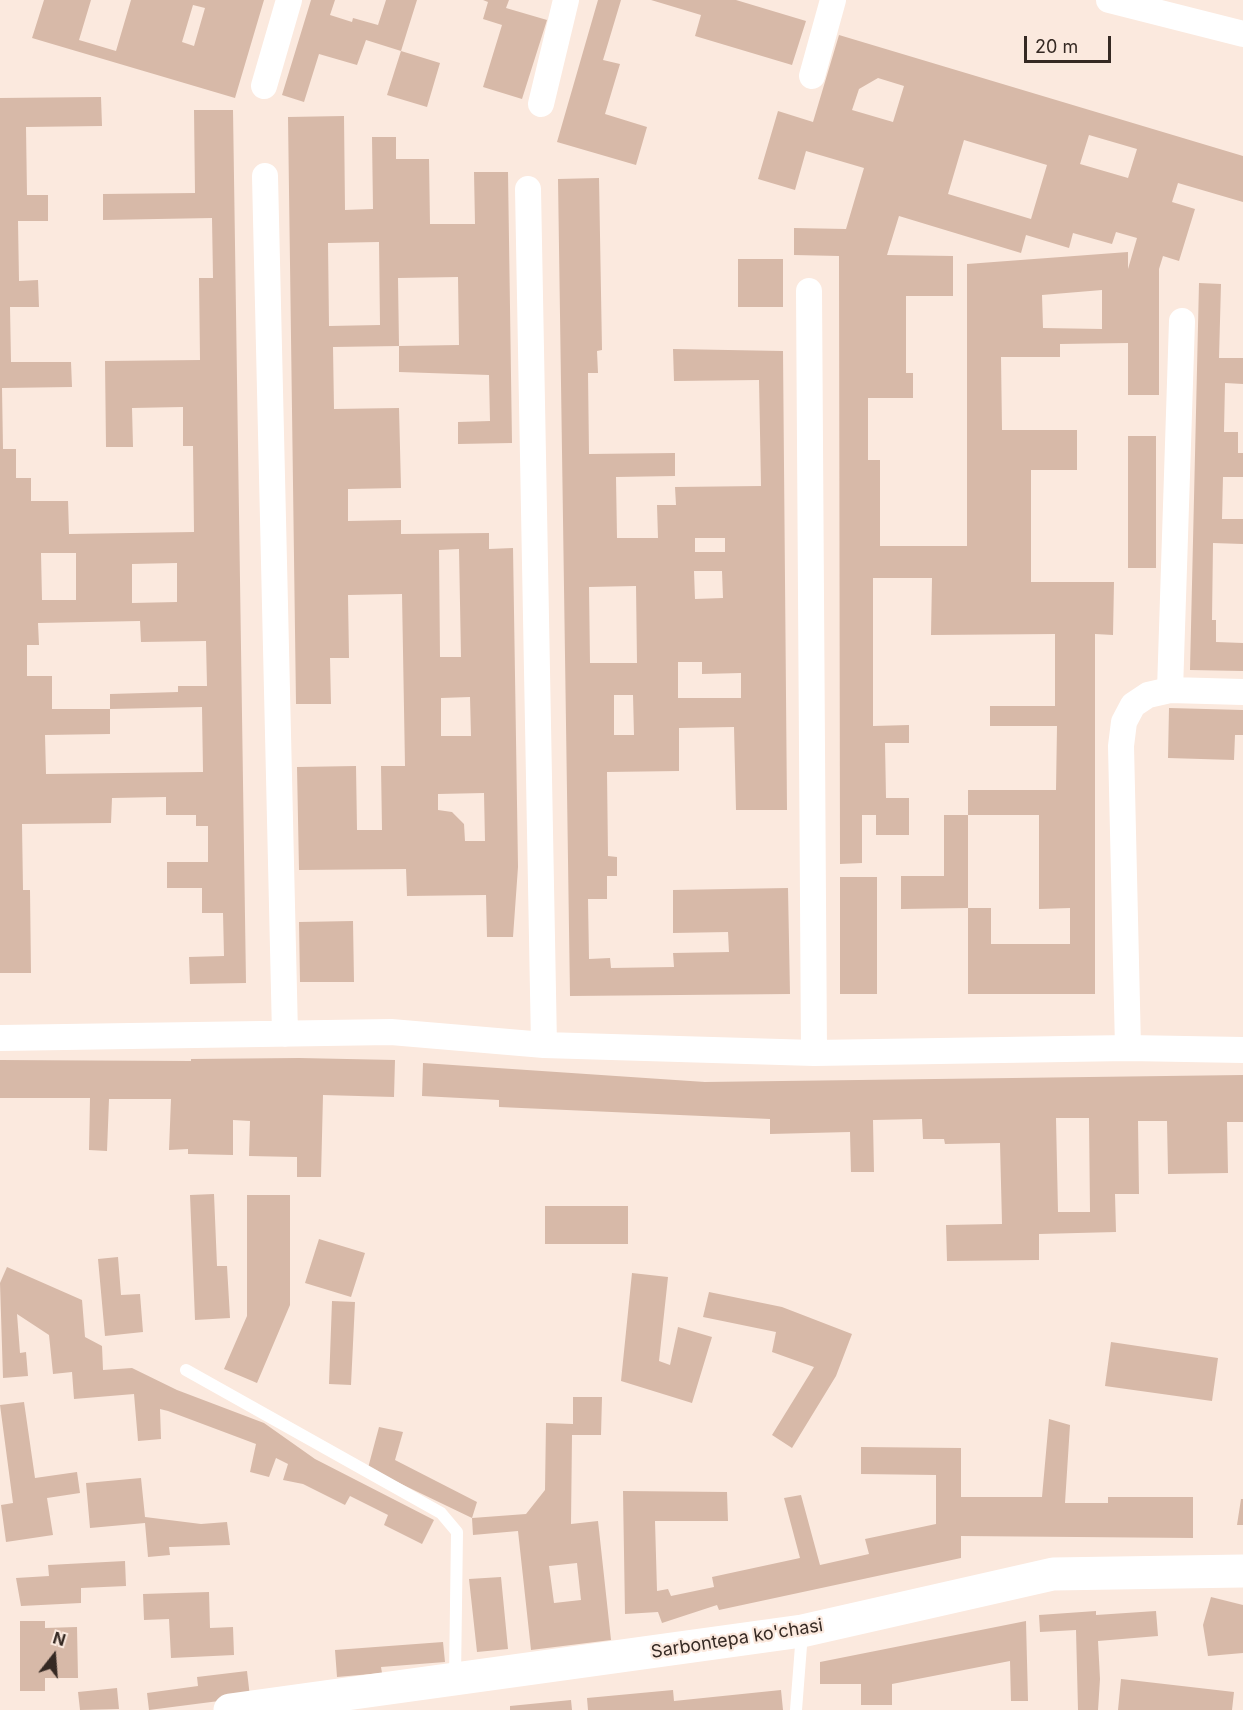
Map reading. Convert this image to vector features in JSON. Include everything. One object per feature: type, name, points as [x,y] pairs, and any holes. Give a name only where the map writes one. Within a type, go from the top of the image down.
[{"type":"street","points":[[264,86],[289,0]]},
{"type":"street","points":[[541,104],[566,0]]},
{"type":"street","points":[[812,76],[833,0]]},
{"type":"street","points":[[1109,0],[1243,34]]},
{"type":"street","points":[[265,176],[285,1034]]},
{"type":"street","points":[[528,189],[544,1045]]},
{"type":"street","points":[[809,291],[814,1053]]},
{"type":"street","points":[[1170,690],[1182,321]]},
{"type":"street","points":[[1128,1048],[1120,746],[1124,722],[1133,705],[1148,695],[1170,690],[1243,692]]},
{"type":"street","points":[[0,1038],[391,1032],[544,1045],[814,1053],[1128,1048],[1243,1050]]},
{"type":"street","name":"Sarbontepa ko'chasi","points":[[230,1710],[455,1681],[802,1631],[1053,1574],[1243,1571]]},
{"type":"lane","points":[[186,1370],[441,1513],[457,1532],[455,1681]]},
{"type":"lane","points":[[796,1710],[802,1631]]},
{"type":"building","points":[[44,0],[91,0],[79,40],[116,51],[131,0],[264,0],[235,98],[32,38]],"holes":[[[193,5],[205,8],[194,46],[182,42]]]},
{"type":"building","points":[[311,0],[335,0],[330,15],[352,22],[353,18],[378,25],[386,0],[417,0],[401,51],[366,40],[357,65],[319,54],[304,102],[282,95]]},
{"type":"building","points":[[483,0],[509,0],[506,8],[547,20],[522,99],[483,87],[502,25],[483,19],[488,2]]},
{"type":"building","points":[[598,0],[621,0],[603,60],[620,64],[605,114],[647,127],[636,165],[557,142]]},
{"type":"building","points":[[651,0],[736,0],[806,21],[792,65],[695,36],[701,15]]},
{"type":"building","points":[[839,35],[1243,156],[1243,202],[1178,183],[1172,202],[1195,209],[1179,261],[1163,256],[1159,269],[1159,395],[1128,395],[1128,343],[1060,344],[1060,357],[1001,357],[1002,430],[1077,430],[1077,470],[1031,470],[1031,582],[1114,582],[1113,635],[1095,634],[1095,994],[968,994],[968,908],[991,908],[991,944],[1070,944],[1070,908],[1039,909],[1039,815],[968,815],[968,790],[1056,790],[1057,726],[990,726],[990,706],[1055,706],[1055,634],[931,635],[932,578],[873,578],[873,726],[909,725],[909,743],[885,743],[886,798],[909,798],[909,835],[876,835],[876,815],[862,815],[862,863],[840,864],[839,256],[794,255],[794,228],[846,229],[864,168],[806,151],[795,190],[758,179],[778,111],[813,122]],"holes":[[[878,78],[904,86],[893,122],[852,110],[859,89]],[[1089,135],[1137,149],[1128,178],[1080,164]],[[964,140],[1047,165],[1031,219],[948,194]],[[899,216],[1021,253],[1026,235],[1069,248],[1073,233],[1112,244],[1116,232],[1137,238],[1128,269],[1128,252],[967,264],[967,546],[880,546],[880,460],[868,460],[868,398],[913,398],[913,373],[906,373],[906,296],[953,296],[953,256],[887,255]],[[1102,290],[1102,329],[1043,328],[1042,295]]]},
{"type":"building","points":[[401,51],[440,63],[427,107],[387,95]]},
{"type":"building","points":[[101,97],[102,126],[26,127],[27,195],[48,195],[48,221],[18,221],[19,281],[38,280],[39,307],[10,307],[11,362],[71,362],[72,387],[2,388],[3,449],[16,449],[16,478],[31,478],[31,501],[68,501],[69,534],[194,532],[193,446],[183,446],[183,407],[132,408],[133,447],[106,447],[105,361],[200,360],[199,278],[213,278],[212,218],[103,220],[103,194],[195,193],[194,110],[233,110],[246,983],[190,984],[189,957],[224,956],[223,913],[202,913],[202,888],[167,888],[167,862],[208,862],[208,826],[196,826],[196,815],[166,815],[166,797],[112,798],[111,823],[22,824],[23,890],[30,890],[31,973],[0,973],[0,98]],"holes":[[[41,553],[76,553],[76,600],[42,600]],[[177,563],[177,602],[132,603],[132,564]],[[140,621],[141,642],[206,641],[207,686],[178,686],[178,692],[110,694],[110,709],[52,709],[52,676],[27,676],[27,645],[39,645],[38,623]],[[202,707],[203,772],[46,774],[45,735],[110,734],[110,709]]]},
{"type":"building","points":[[344,116],[345,210],[373,209],[372,137],[396,137],[396,159],[429,159],[430,224],[475,224],[474,172],[508,172],[512,443],[458,444],[458,422],[490,421],[489,375],[399,372],[399,346],[333,347],[334,409],[399,408],[401,488],[348,489],[348,521],[401,520],[401,534],[489,533],[489,549],[513,548],[518,867],[513,937],[487,937],[486,895],[407,896],[406,869],[299,870],[297,767],[356,766],[357,830],[382,830],[381,766],[405,766],[402,594],[348,595],[349,658],[330,658],[331,704],[296,704],[288,117]],"holes":[[[379,242],[380,325],[329,326],[328,243]],[[458,277],[459,345],[399,346],[398,278]],[[459,549],[461,657],[440,657],[439,550]],[[470,697],[471,736],[441,736],[441,698]],[[484,793],[485,841],[465,841],[464,824],[452,812],[438,810],[438,794]]]},
{"type":"building","points":[[599,178],[602,350],[597,351],[598,373],[588,373],[589,454],[675,453],[675,476],[616,477],[617,538],[658,538],[657,505],[676,505],[675,487],[761,486],[759,380],[674,381],[673,349],[783,351],[787,810],[736,810],[734,727],[679,728],[679,771],[607,772],[608,856],[617,857],[617,876],[607,876],[607,899],[588,899],[589,959],[610,958],[611,968],[674,967],[673,953],[729,952],[728,932],[673,933],[673,890],[788,888],[790,994],[570,996],[558,179]],"holes":[[[695,538],[725,538],[725,552],[695,552]],[[694,571],[722,571],[723,598],[695,599]],[[636,586],[637,663],[590,663],[589,587]],[[678,662],[702,662],[702,674],[741,673],[741,698],[678,698]],[[614,695],[633,695],[634,735],[614,735]]]},
{"type":"building","points":[[738,259],[783,259],[783,307],[738,307]]},
{"type":"building","points":[[1199,283],[1221,284],[1219,358],[1243,358],[1243,384],[1225,383],[1224,432],[1238,432],[1238,453],[1243,453],[1243,477],[1223,477],[1222,519],[1243,519],[1243,544],[1213,543],[1212,620],[1216,620],[1216,642],[1243,643],[1243,671],[1190,670]]},
{"type":"building","points":[[1128,436],[1156,436],[1156,568],[1128,568]]},
{"type":"building","points":[[1169,708],[1243,710],[1243,735],[1235,735],[1234,760],[1168,758]]},
{"type":"building","points":[[944,815],[968,815],[968,908],[901,909],[901,876],[944,876]]},
{"type":"building","points":[[840,877],[877,877],[877,994],[840,994]]},
{"type":"building","points":[[353,921],[354,982],[300,982],[299,922]]},
{"type":"building","points":[[191,1059],[395,1060],[394,1097],[323,1095],[321,1177],[297,1177],[297,1157],[249,1156],[250,1121],[233,1120],[233,1155],[188,1154],[188,1149],[169,1150],[171,1099],[109,1099],[107,1151],[89,1150],[90,1098],[0,1098],[0,1060],[191,1061]]},
{"type":"building","points":[[423,1063],[705,1082],[1243,1075],[1243,1122],[1227,1122],[1228,1173],[1168,1174],[1167,1121],[1138,1121],[1139,1194],[1115,1194],[1116,1232],[1039,1234],[1039,1260],[947,1261],[946,1225],[1002,1224],[1000,1143],[945,1144],[944,1139],[923,1139],[922,1119],[873,1120],[874,1172],[851,1172],[850,1132],[770,1134],[770,1119],[499,1107],[499,1100],[422,1096]],"holes":[[[1056,1118],[1089,1118],[1090,1212],[1058,1212]]]},
{"type":"building","points":[[214,1194],[217,1266],[227,1266],[230,1318],[195,1320],[190,1195]]},
{"type":"building","points":[[247,1195],[290,1195],[290,1305],[257,1383],[224,1369],[247,1316]]},
{"type":"building","points":[[545,1206],[628,1206],[628,1244],[545,1244]]},
{"type":"building","points":[[319,1239],[365,1253],[351,1297],[305,1283]]},
{"type":"building","points":[[118,1257],[121,1295],[140,1294],[143,1332],[105,1336],[98,1259]]},
{"type":"building","points":[[7,1267],[82,1300],[85,1337],[102,1346],[103,1370],[132,1368],[177,1390],[264,1423],[315,1459],[434,1520],[422,1544],[384,1525],[388,1515],[350,1496],[345,1505],[303,1484],[283,1480],[288,1464],[276,1458],[269,1477],[250,1472],[256,1444],[168,1411],[160,1409],[161,1439],[138,1441],[134,1394],[74,1399],[72,1372],[53,1374],[49,1335],[17,1314],[20,1353],[26,1352],[28,1376],[3,1378],[0,1283]]},
{"type":"building","points":[[632,1273],[668,1277],[659,1361],[670,1365],[678,1327],[712,1337],[692,1403],[621,1381]]},
{"type":"building","points":[[709,1292],[782,1307],[852,1334],[836,1376],[792,1448],[772,1435],[814,1367],[772,1352],[776,1332],[703,1317]]},
{"type":"building","points":[[332,1301],[355,1302],[351,1385],[329,1384]]},
{"type":"building","points":[[1111,1342],[1218,1358],[1212,1401],[1105,1386]]},
{"type":"building","points":[[573,1397],[602,1397],[601,1435],[572,1435],[571,1524],[598,1521],[611,1640],[531,1650],[518,1531],[473,1535],[472,1518],[526,1514],[545,1490],[546,1423],[573,1424]],"holes":[[[577,1563],[581,1600],[554,1603],[549,1566]]]},
{"type":"building","points":[[24,1402],[35,1478],[77,1472],[80,1493],[47,1498],[53,1535],[6,1542],[1,1505],[13,1503],[0,1405]]},
{"type":"building","points":[[1049,1419],[1070,1425],[1065,1503],[1108,1503],[1108,1497],[1193,1497],[1193,1538],[961,1536],[961,1558],[719,1610],[717,1605],[662,1623],[658,1612],[625,1614],[623,1491],[727,1492],[728,1521],[655,1521],[657,1591],[668,1589],[671,1596],[714,1587],[712,1577],[800,1558],[784,1498],[801,1495],[820,1565],[869,1554],[865,1539],[936,1524],[936,1475],[861,1474],[861,1447],[961,1448],[961,1497],[1042,1497]]},
{"type":"building","points":[[379,1427],[403,1432],[395,1460],[477,1502],[472,1518],[368,1468]]},
{"type":"building","points":[[141,1478],[145,1517],[201,1524],[227,1522],[230,1545],[169,1547],[170,1555],[148,1557],[145,1523],[90,1528],[86,1483]]},
{"type":"building","points":[[1241,1499],[1243,1499],[1243,1525],[1237,1525]]},
{"type":"building","points":[[125,1561],[126,1586],[81,1588],[81,1603],[21,1606],[16,1578],[49,1576],[48,1565]]},
{"type":"building","points":[[501,1577],[508,1649],[477,1652],[469,1579]]},
{"type":"building","points":[[209,1592],[210,1628],[233,1627],[234,1655],[171,1658],[169,1619],[144,1620],[143,1594]]},
{"type":"building","points":[[1211,1597],[1243,1605],[1243,1653],[1208,1656],[1203,1625]]},
{"type":"building","points":[[1096,1611],[1096,1615],[1156,1611],[1158,1636],[1098,1641],[1100,1679],[1098,1710],[1078,1710],[1076,1630],[1040,1632],[1039,1615]]},
{"type":"building","points":[[20,1621],[45,1621],[45,1628],[77,1627],[78,1678],[45,1678],[45,1691],[20,1691]]},
{"type":"building","points":[[1026,1621],[1028,1701],[1011,1701],[1010,1661],[892,1684],[892,1705],[861,1705],[861,1684],[820,1684],[820,1662]]},
{"type":"building","points":[[443,1642],[445,1662],[381,1667],[382,1673],[337,1677],[335,1650]]},
{"type":"building","points":[[247,1671],[250,1697],[149,1710],[147,1693],[198,1686],[197,1677]]},
{"type":"building","points":[[1121,1679],[1234,1692],[1232,1710],[1118,1710]]},
{"type":"building","points":[[117,1688],[119,1709],[80,1710],[78,1692]]},
{"type":"building","points":[[673,1690],[674,1701],[781,1690],[783,1710],[588,1710],[587,1698]]},
{"type":"building","points":[[571,1700],[572,1710],[510,1710],[510,1706]]}]
